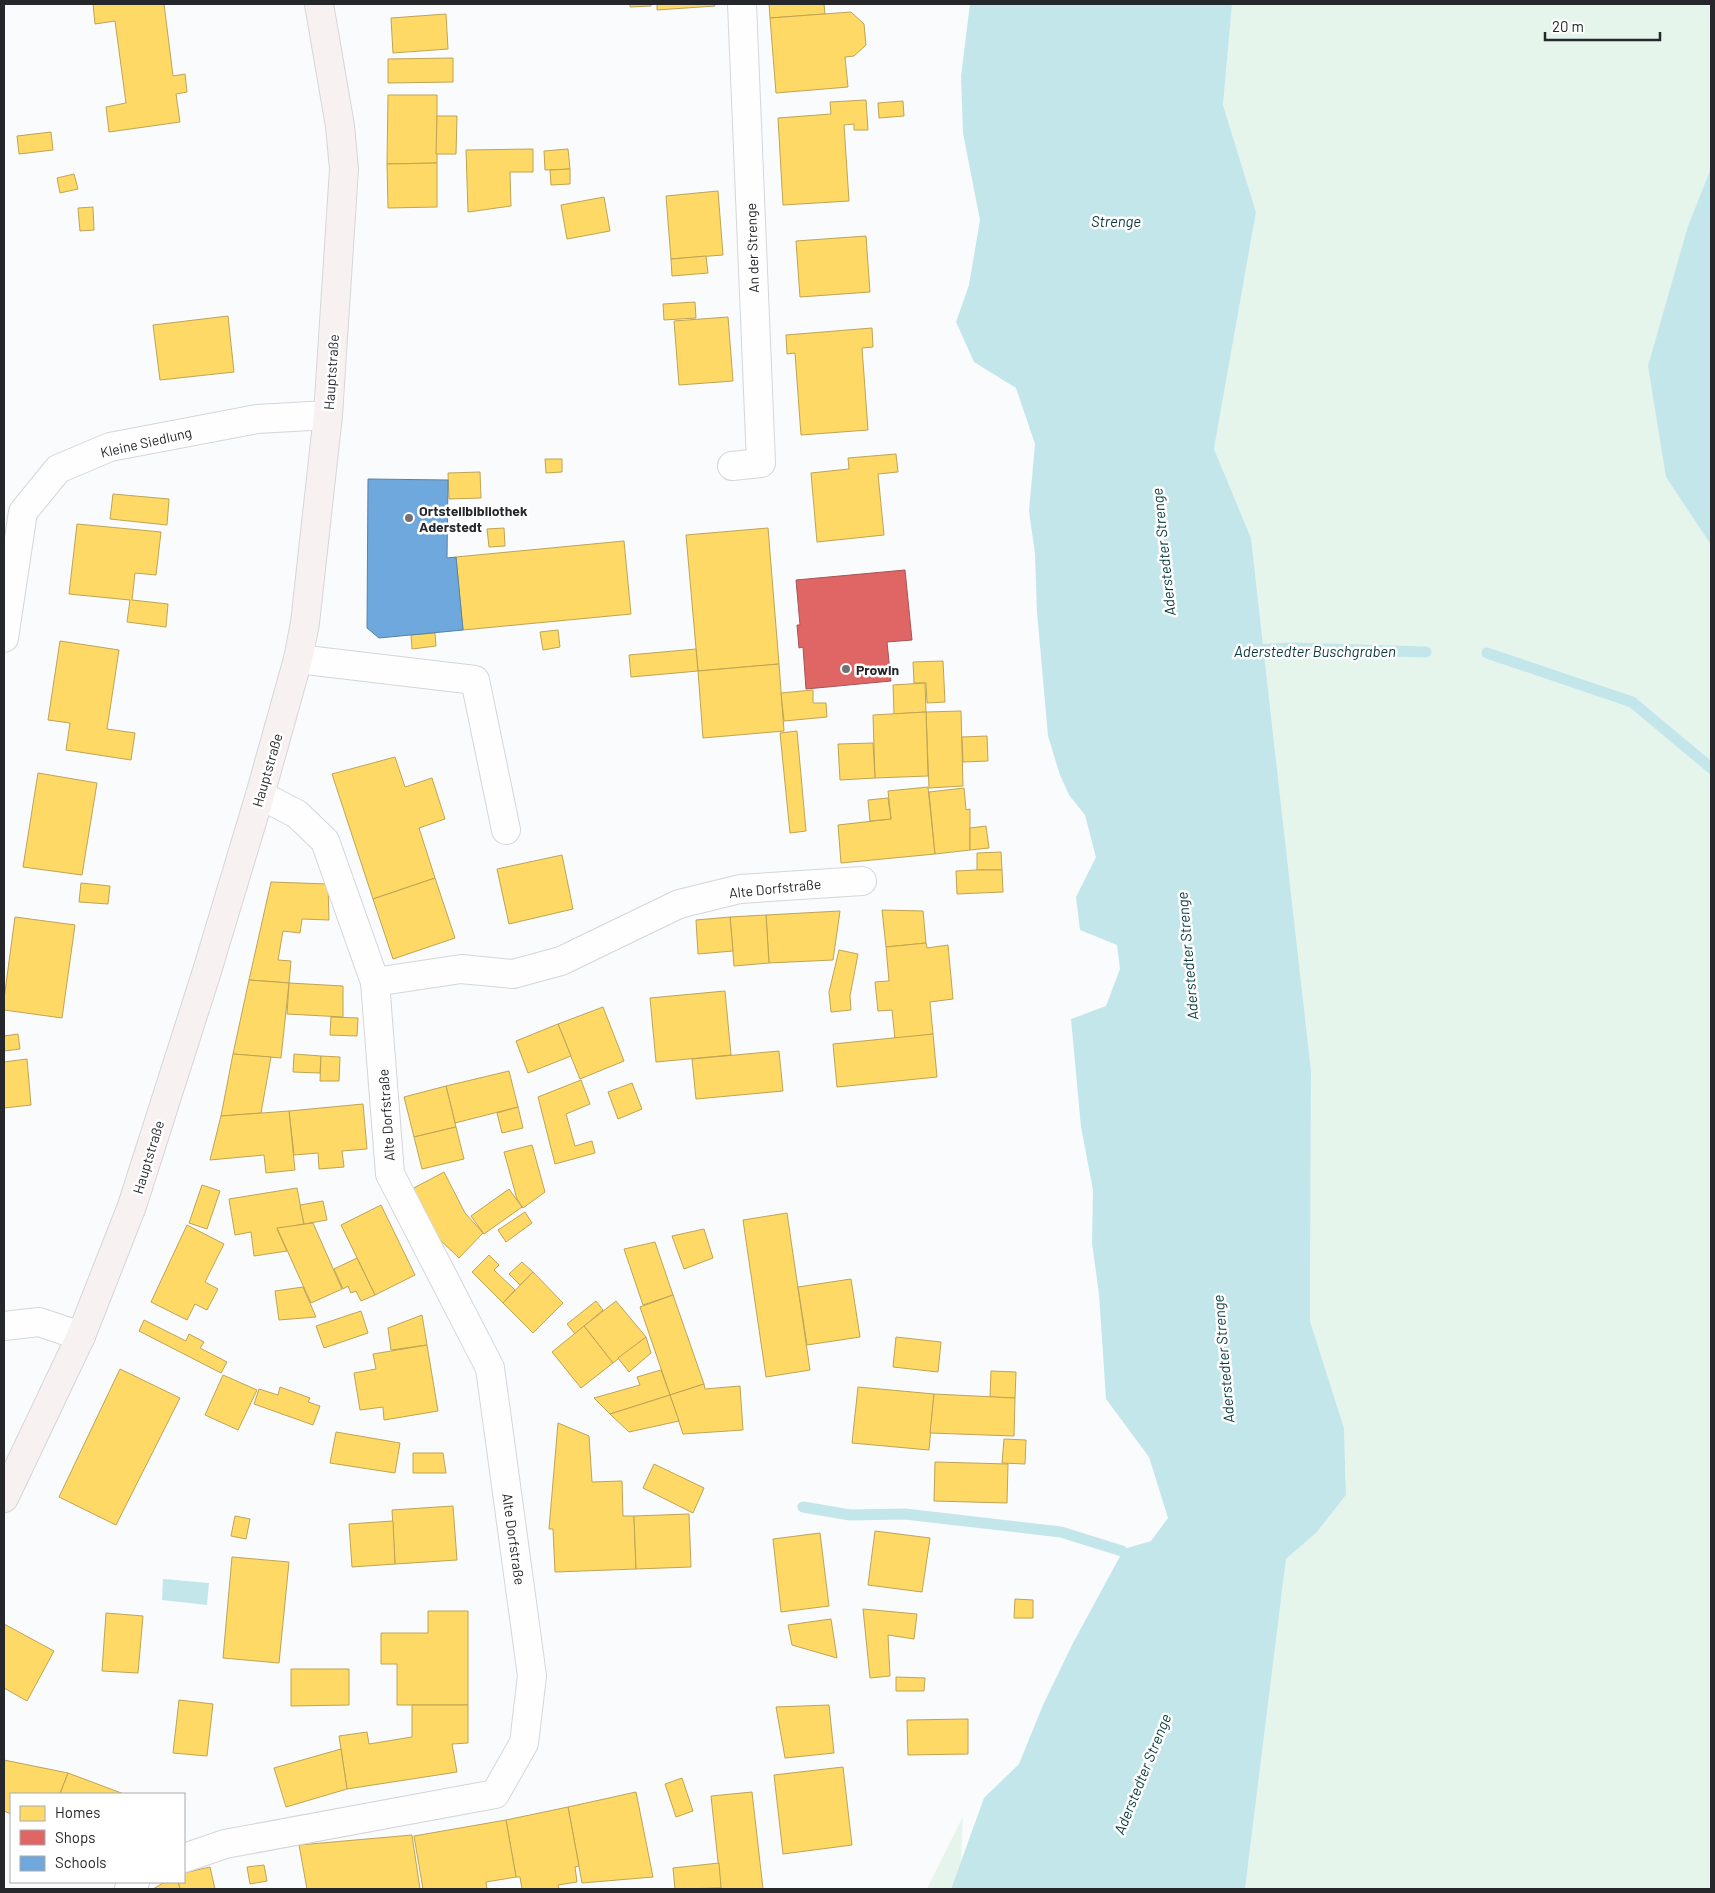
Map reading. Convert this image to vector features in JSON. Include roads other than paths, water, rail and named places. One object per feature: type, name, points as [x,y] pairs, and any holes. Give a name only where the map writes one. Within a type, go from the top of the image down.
[{"type":"main road","name":"Hauptstraße","points":[[4,1498],[81,1336],[132,1206],[207,970],[260,795],[298,659],[305,622],[328,415],[344,169],[340,126],[319,4]]},
{"type":"street","name":"An der Strenge","points":[[732,466],[761,463],[742,4]]},
{"type":"street","name":"Kleine Siedlung","points":[[4,638],[24,512],[58,469],[110,447],[257,419],[328,415]]},
{"type":"street","points":[[298,659],[475,680],[506,830]]},
{"type":"street","name":"Alte Dorfstraße","points":[[185,1858],[225,1844],[494,1794],[524,1743],[532,1676],[490,1368],[390,1174],[375,982],[325,841],[297,814],[260,795]]},
{"type":"street","name":"Alte Dorfstraße","points":[[375,982],[461,969],[513,974],[561,961],[679,904],[740,889],[862,881]]},
{"type":"street","points":[[4,1326],[39,1322],[81,1336]]},
{"type":"water","name":"Strenge","points":[[970,4],[1232,4],[1223,105],[1256,212],[1214,449],[1251,538],[1311,1071],[1310,1321],[1344,1428],[1346,1495],[1317,1532],[1286,1559],[1245,1889],[951,1889],[984,1798],[1019,1764],[1043,1705],[1073,1643],[1124,1549],[1151,1541],[1168,1518],[1149,1457],[1106,1399],[1099,1294],[1092,1243],[1093,1190],[1081,1127],[1071,1019],[1106,1006],[1120,969],[1117,945],[1080,930],[1076,897],[1096,857],[1085,815],[1069,795],[1060,775],[1048,736],[1037,612],[1035,554],[1029,511],[1035,444],[1016,388],[974,362],[956,322],[969,285],[980,220],[963,133],[961,76]]},
{"type":"water","points":[[1711,168],[1711,545],[1666,477],[1648,366],[1688,226]]},
{"type":"water","points":[[163,1579],[209,1583],[207,1605],[162,1600]]},
{"type":"waterway","name":"Aderstedter Buschgraben","points":[[1250,650],[1294,648],[1426,652]]},
{"type":"waterway","name":"Aderstedter Buschgraben","points":[[1487,653],[1632,702],[1711,768]]},
{"type":"waterway","points":[[803,1507],[850,1515],[905,1514],[1061,1532],[1122,1551]]},
{"type":"place","name":"Ortsteilbibliothek Aderstedt","points":[[409,518]]},
{"type":"place","name":"Prowin","points":[[846,669]]},
{"type":"water label","name":"Aderstedter Strenge","points":[[1163,552]]},
{"type":"water label","name":"Aderstedter Strenge","points":[[1187,956]]},
{"type":"water label","name":"Aderstedter Strenge","points":[[1223,1359]]},
{"type":"water label","name":"Aderstedter Strenge","points":[[1142,1774]]}]
